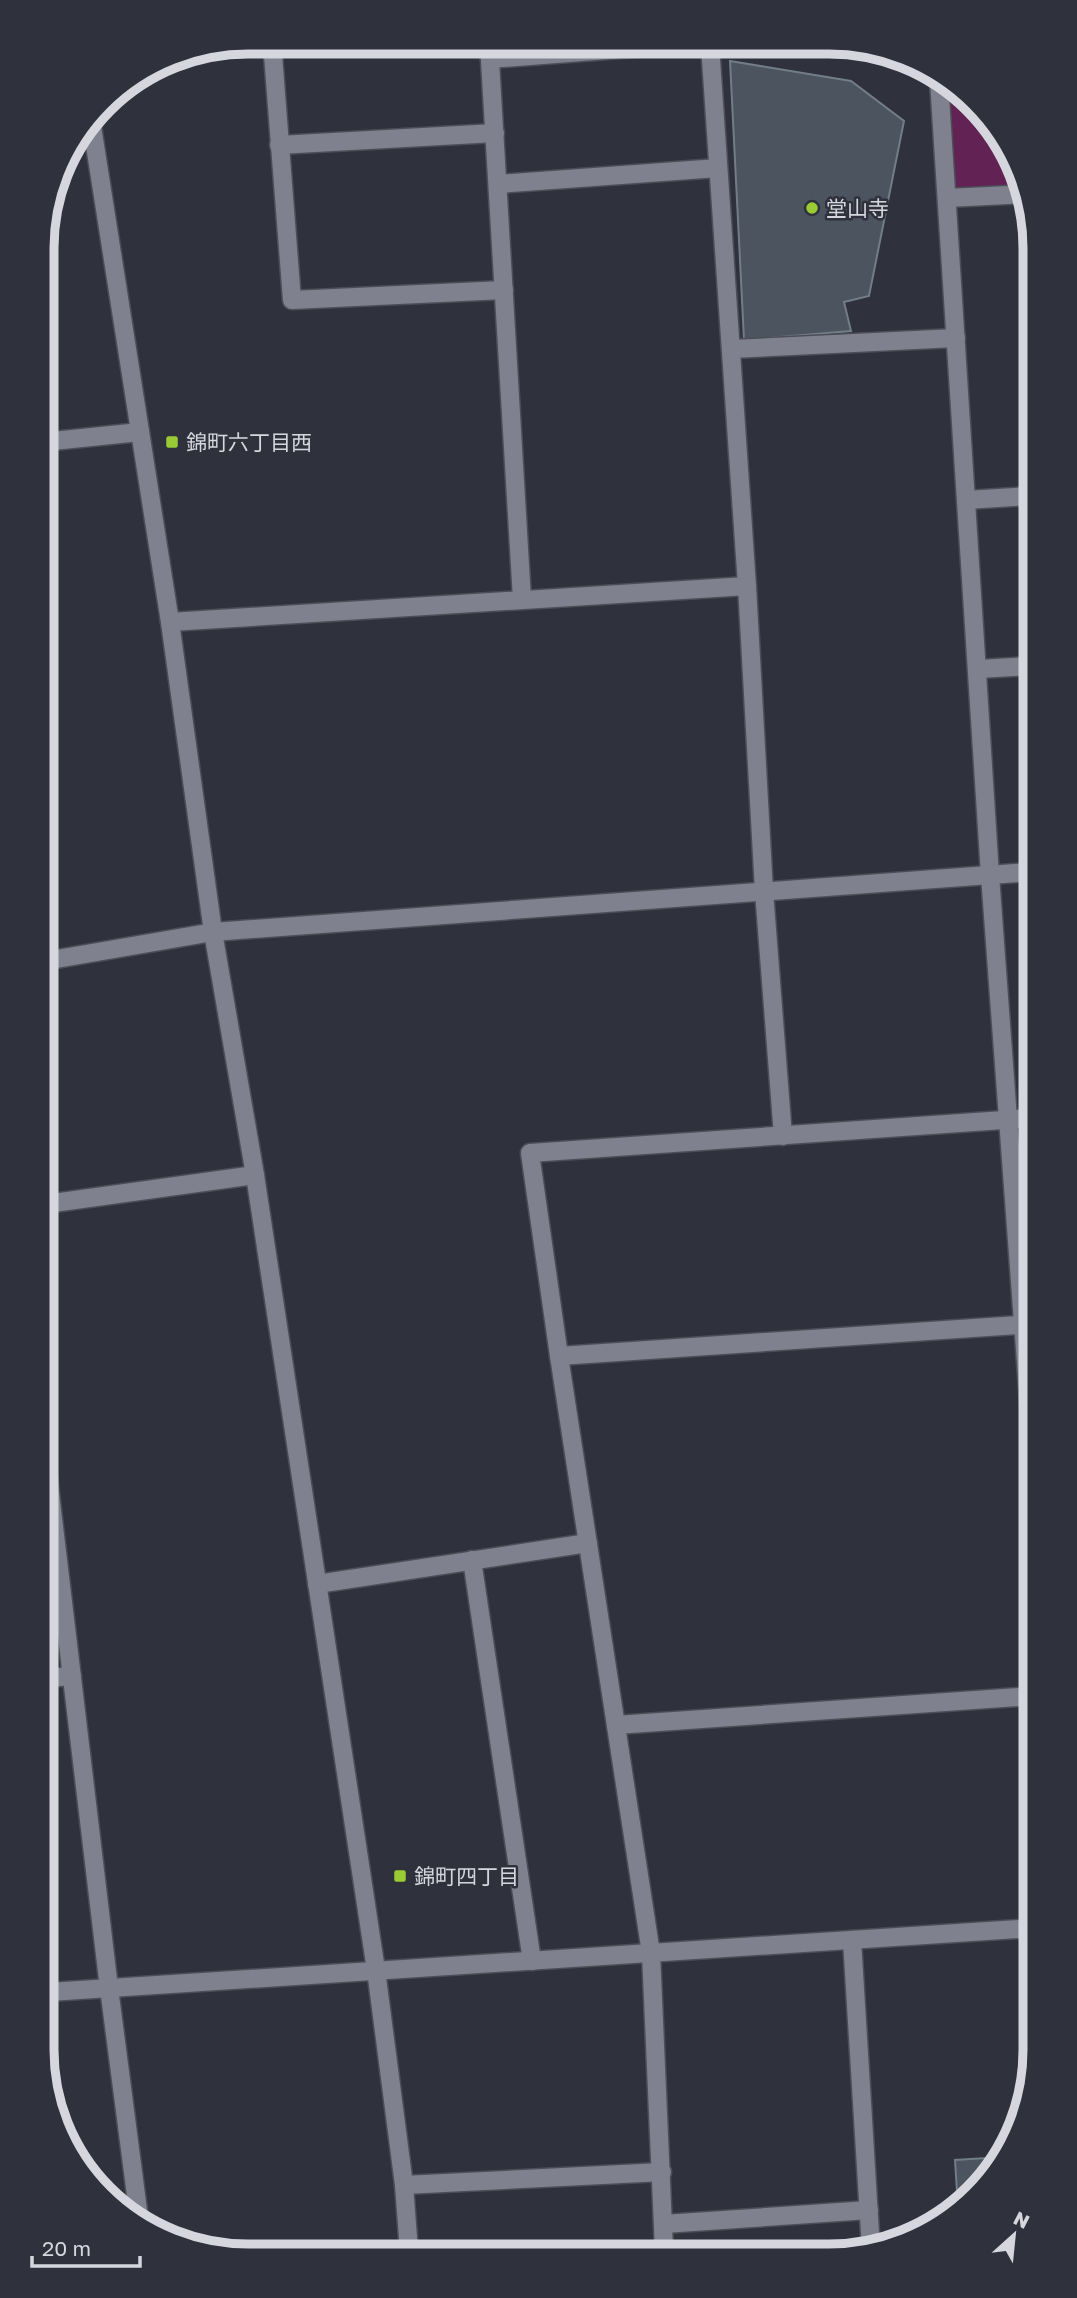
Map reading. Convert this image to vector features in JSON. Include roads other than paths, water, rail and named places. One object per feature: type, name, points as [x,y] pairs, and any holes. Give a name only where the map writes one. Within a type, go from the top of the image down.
[{"type":"street","points":[[273,54],[292,300],[504,290]]},
{"type":"street","points":[[490,54],[522,599]]},
{"type":"street","points":[[711,54],[747,586],[764,891],[783,1136]]},
{"type":"street","points":[[940,89],[990,876],[1022,1275]]},
{"type":"street","points":[[93,132],[170,622],[213,932],[255,1175],[376,1970],[404,2185],[408,2244]]},
{"type":"street","points":[[279,145],[495,133]]},
{"type":"street","points":[[498,184],[718,168]]},
{"type":"street","points":[[947,198],[1015,195]]},
{"type":"street","points":[[731,349],[956,338]]},
{"type":"street","points":[[55,441],[140,432]]},
{"type":"street","points":[[966,500],[1023,496]]},
{"type":"street","points":[[170,622],[747,586]]},
{"type":"street","points":[[978,669],[1023,666]]},
{"type":"street","points":[[55,959],[213,932],[1023,873]]},
{"type":"street","points":[[664,2244],[651,1953],[530,1153],[1023,1119]]},
{"type":"street","points":[[54,1203],[255,1175]]},
{"type":"street","points":[[559,1356],[1022,1324]]},
{"type":"street","points":[[54,1529],[138,2209]]},
{"type":"street","points":[[317,1584],[588,1543]]},
{"type":"street","points":[[472,1560],[532,1961]]},
{"type":"street","points":[[54,1677],[72,1676]]},
{"type":"street","points":[[616,1725],[1022,1697]]},
{"type":"street","points":[[54,1992],[1022,1929]]},
{"type":"street","points":[[852,1940],[870,2239]]},
{"type":"street","points":[[404,2185],[662,2172]]},
{"type":"street","points":[[664,2224],[869,2210]]},
{"type":"place","name":"堂山寺","points":[[812,208]]},
{"type":"place","name":"錦町六丁目西","points":[[172,442]]},
{"type":"place","name":"錦町四丁目","points":[[400,1876]]}]
